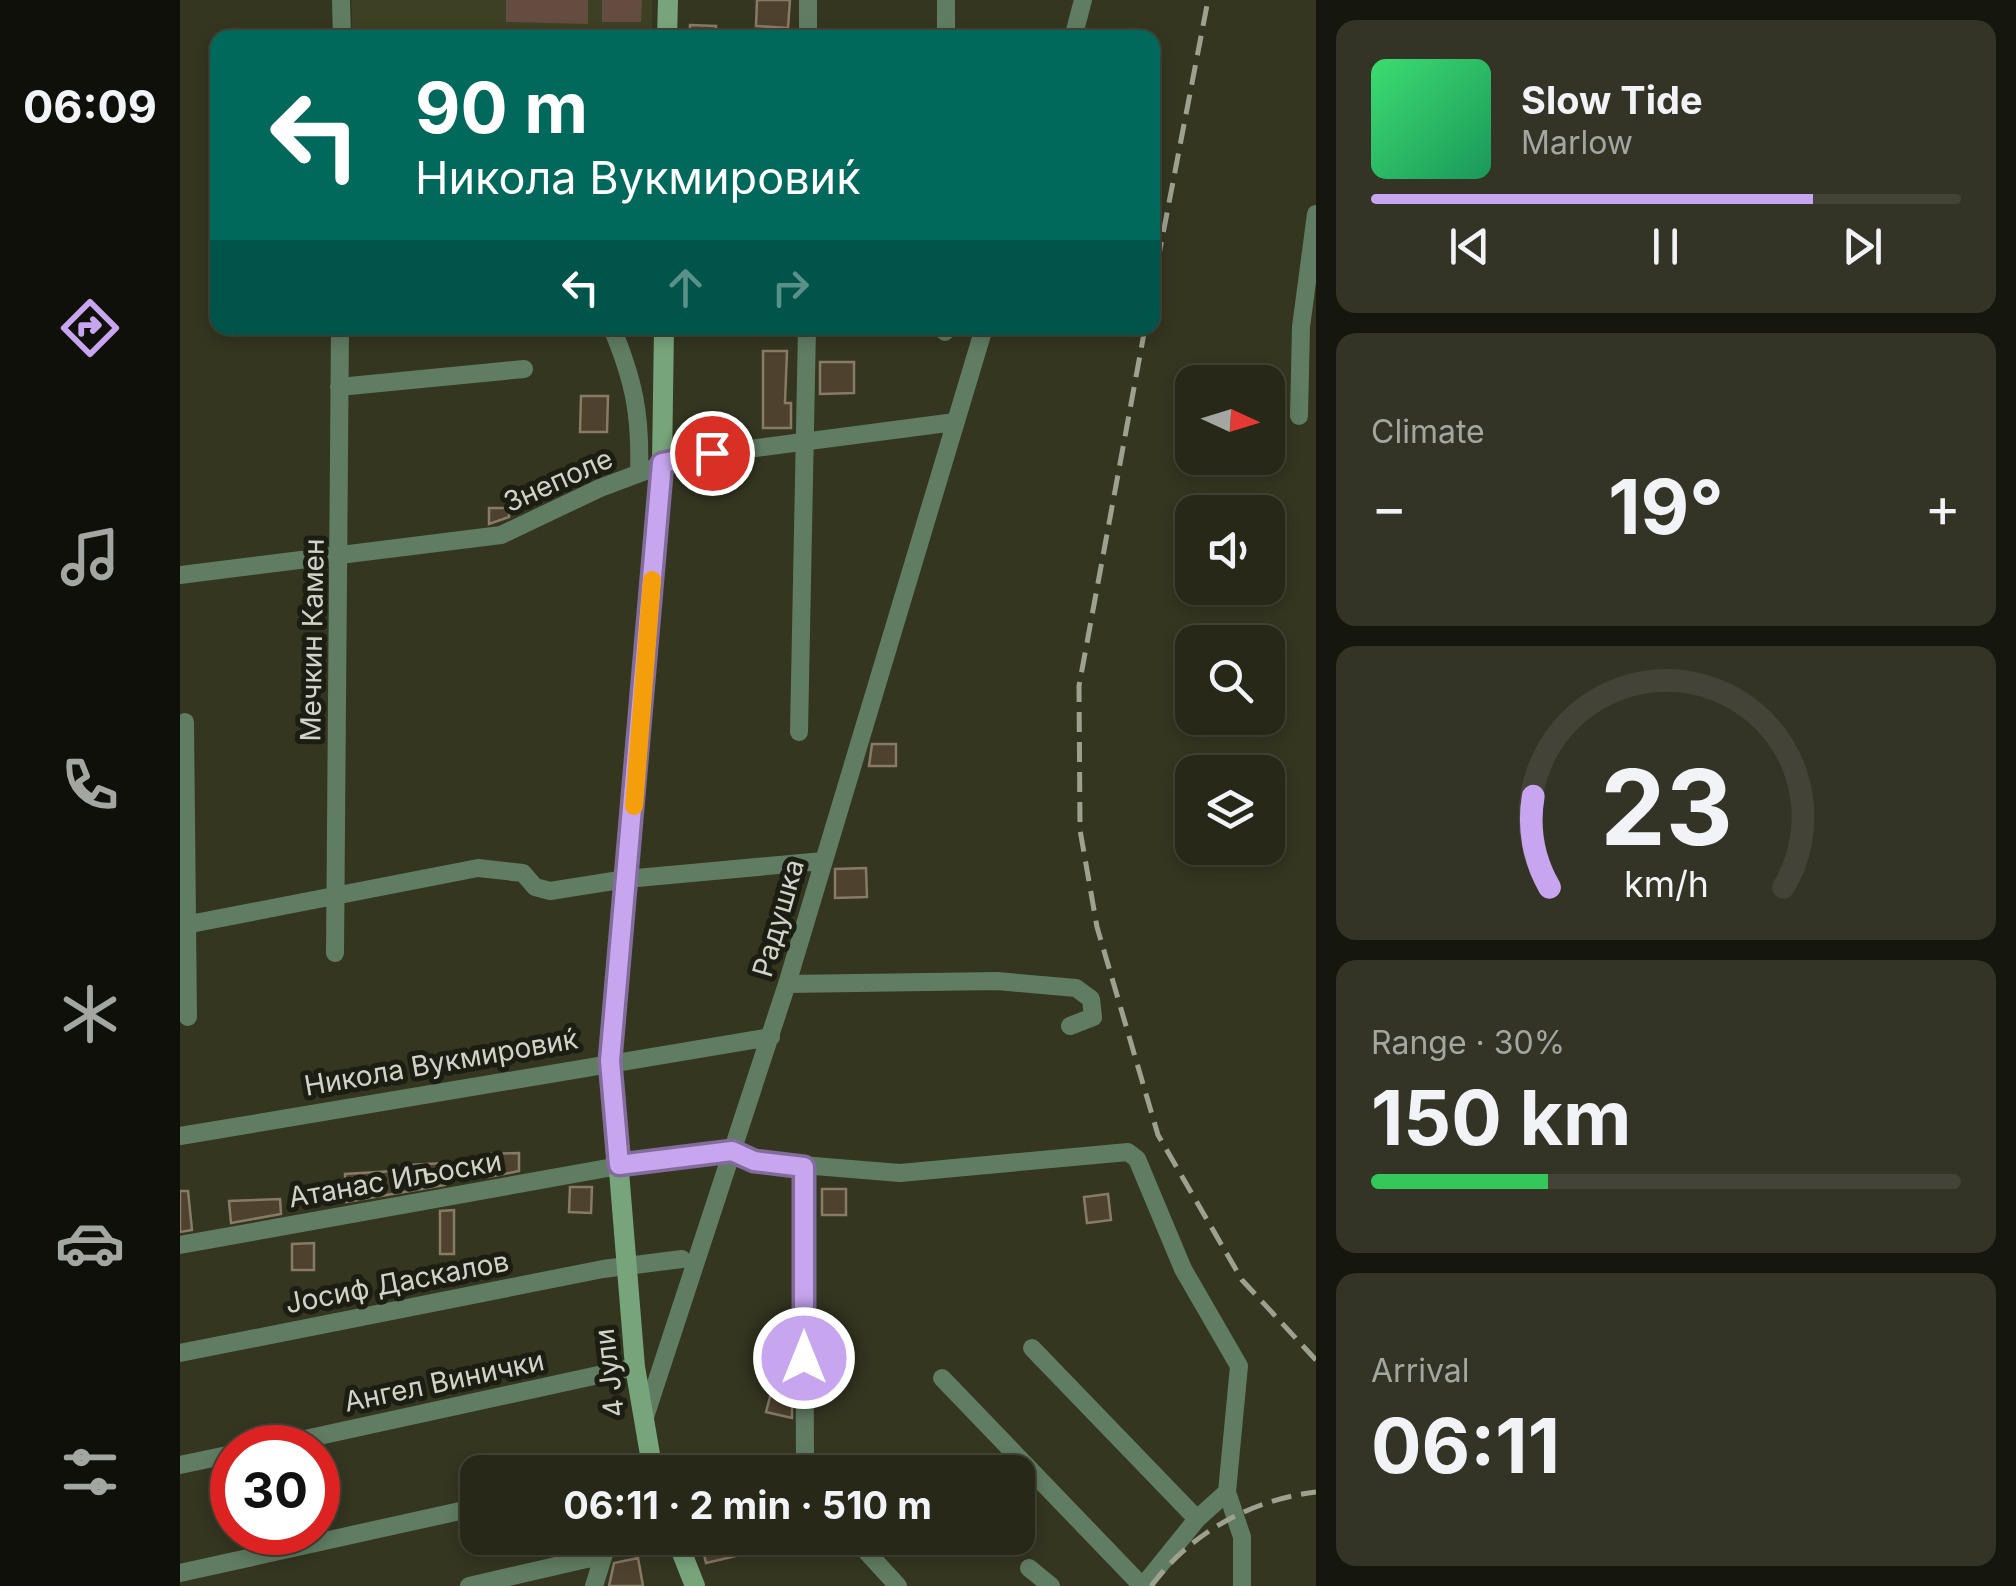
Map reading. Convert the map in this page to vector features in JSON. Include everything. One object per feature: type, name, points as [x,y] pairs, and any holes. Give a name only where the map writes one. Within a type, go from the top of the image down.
[{"type":"street","points":[[341,0],[342,30]]},
{"type":"street","points":[[668,0],[668,30]]},
{"type":"street","points":[[808,0],[808,30]]},
{"type":"street","points":[[946,0],[946,30]]},
{"type":"street","points":[[1075,30],[1084,0]]},
{"type":"street","points":[[1299,416],[1301,327],[1316,214]]},
{"type":"street","name":"Мечкин Камен","points":[[334,953],[341,553],[340,335]]},
{"type":"street","points":[[615,335],[634,379],[641,428],[639,473]]},
{"type":"street","points":[[664,335],[662,463],[610,1061],[619,1165],[732,1151],[754,1161],[804,1167],[918,1172],[1128,1152],[1137,1159],[1183,1269],[1240,1366],[1226,1492],[1242,1536],[1242,1586]]},
{"type":"street","points":[[799,732],[807,335]]},
{"type":"street","name":"Радушка","points":[[643,1425],[788,984],[982,335]]},
{"type":"street","points":[[339,387],[524,369]]},
{"type":"street","name":"Знеполе","points":[[180,575],[501,535],[662,463],[807,439],[955,422]]},
{"type":"street","points":[[185,722],[184,925],[188,1017]]},
{"type":"street","points":[[184,925],[478,868],[522,873],[534,886],[550,892],[626,880],[824,861]]},
{"type":"street","points":[[788,984],[997,981],[1076,988],[1091,999],[1093,1017],[1070,1026]]},
{"type":"street","name":"Никола Вукмировиќ","points":[[180,1136],[770,1037]]},
{"type":"street","name":"Aтанас Иљоски","points":[[180,1245],[619,1165]]},
{"type":"street","name":"4 Јули","points":[[619,1165],[625,1267],[645,1455]]},
{"type":"street","points":[[804,1167],[805,1455]]},
{"type":"street","name":"Јосиф Даскалов","points":[[180,1353],[682,1259]]},
{"type":"street","points":[[1032,1348],[1196,1519]]},
{"type":"street","name":"Ангел Винички","points":[[340,1431],[635,1367]]},
{"type":"street","points":[[942,1378],[1142,1586],[1196,1519],[1226,1492]]},
{"type":"street","points":[[180,1465],[210,1459]]},
{"type":"street","points":[[180,1573],[460,1512]]},
{"type":"street","points":[[469,1586],[575,1555]]},
{"type":"street","points":[[594,1586],[603,1555]]},
{"type":"street","points":[[682,1555],[694,1586]]},
{"type":"street","points":[[870,1555],[898,1586]]},
{"type":"street","points":[[1029,1568],[1052,1586]]},
{"type":"shaded area","points":[[352,0],[652,0],[652,30],[352,30]]},
{"type":"shaded area","points":[[506,0],[588,0],[588,24],[506,22]]},
{"type":"shaded area","points":[[602,0],[642,0],[641,22],[602,22]]},
{"type":"building","points":[[757,0],[790,0],[788,28],[756,26]]},
{"type":"building","points":[[690,25],[716,26],[716,30],[690,30]]},
{"type":"building","points":[[763,351],[787,351],[785,403],[791,403],[791,428],[763,428]]},
{"type":"building","points":[[820,362],[854,362],[854,393],[820,394]]},
{"type":"building","points":[[581,396],[608,396],[607,432],[580,432]]},
{"type":"building","points":[[489,508],[509,508],[509,517],[489,524]]},
{"type":"building","points":[[872,744],[896,744],[896,766],[869,766]]},
{"type":"building","points":[[866,868],[867,897],[835,898],[835,869]]},
{"type":"building","points":[[519,1153],[519,1171],[489,1177],[488,1154]]},
{"type":"building","points":[[444,1163],[445,1185],[346,1202],[345,1174],[410,1170],[409,1165]]},
{"type":"building","points":[[570,1187],[592,1187],[591,1213],[569,1212]]},
{"type":"building","points":[[822,1189],[846,1189],[846,1215],[822,1215]]},
{"type":"building","points":[[180,1191],[188,1191],[192,1230],[180,1232]]},
{"type":"building","points":[[1108,1194],[1111,1220],[1087,1223],[1084,1197]]},
{"type":"building","points":[[280,1199],[281,1214],[231,1223],[229,1201]]},
{"type":"building","points":[[454,1210],[454,1254],[440,1254],[440,1211]]},
{"type":"building","points":[[314,1243],[314,1270],[292,1270],[292,1244]]},
{"type":"building","points":[[779,1363],[792,1364],[792,1418],[766,1412]]},
{"type":"building","points":[[704,1555],[740,1555],[706,1563]]},
{"type":"building","points":[[638,1558],[643,1586],[609,1586],[614,1563]]},
{"type":"railway","points":[[1160,249],[1208,0]]},
{"type":"railway","points":[[1144,335],[1079,686],[1080,830],[1097,927],[1158,1135],[1242,1280],[1316,1360]]},
{"type":"railway","points":[[1151,1586],[1184,1550],[1224,1522],[1268,1503],[1316,1492]]},
{"type":"slow traffic","points":[[634,806],[652,580]]},
{"type":"route","points":[[712,453],[662,463],[610,1061],[619,1165],[732,1151],[754,1161],[804,1167],[804,1358]]}]
